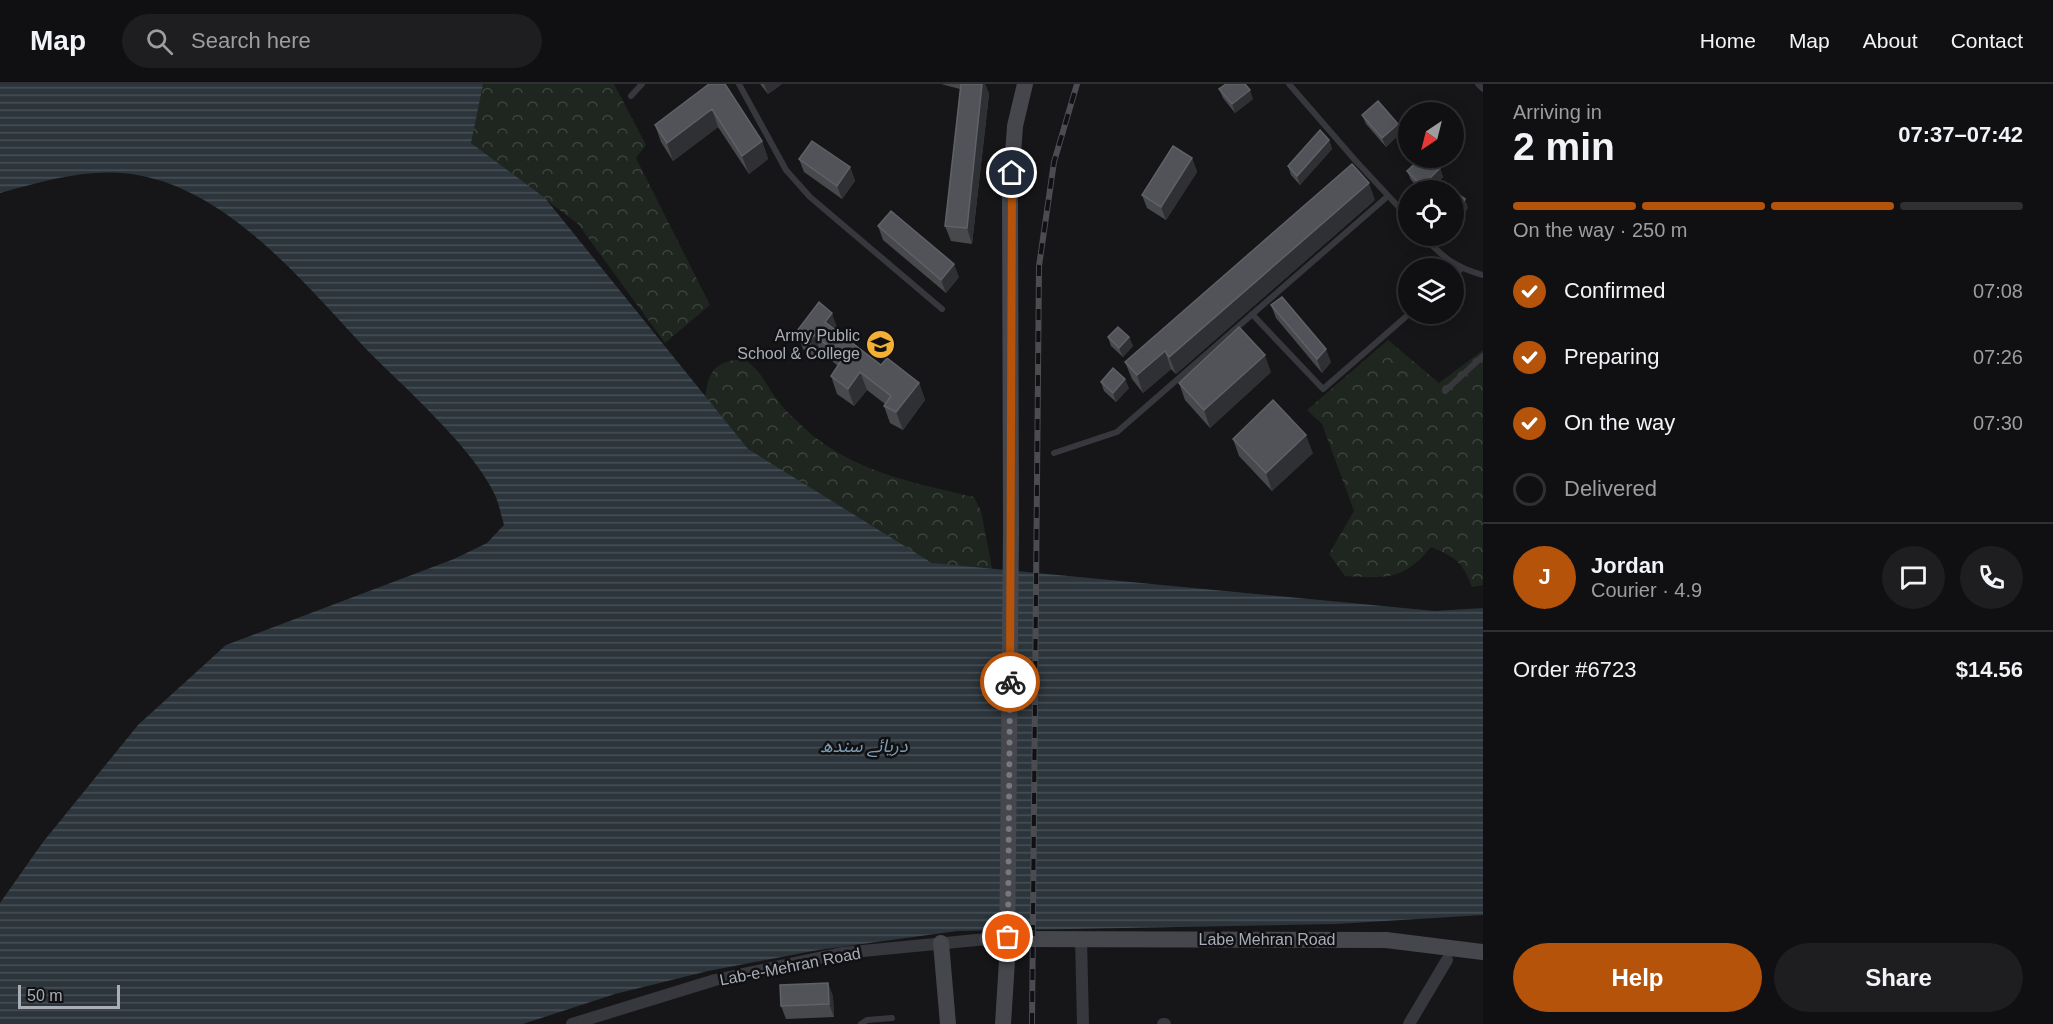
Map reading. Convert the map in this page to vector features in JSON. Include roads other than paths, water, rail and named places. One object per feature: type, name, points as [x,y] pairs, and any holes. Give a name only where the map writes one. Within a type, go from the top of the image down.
[{"type":"main road","points":[[1003,1024],[1007,961],[1011,531],[1010,196],[1015,126],[1025,84]]},
{"type":"main road","name":"Labe Mehran Road","points":[[1050,938],[1386,940],[1483,952]]},
{"type":"main road","name":"Lab-e-Mehran Road","points":[[987,939],[1050,938]]},
{"type":"main road","points":[[941,943],[948,1024]]},
{"type":"street","points":[[1081,938],[1083,1024]]},
{"type":"street","name":"Lab-e-Mehran Road","points":[[572,1024],[726,978],[843,953],[987,939]]},
{"type":"street","points":[[1409,1024],[1448,960]]},
{"type":"lane","points":[[631,96],[642,84]]},
{"type":"lane","points":[[739,84],[786,170],[810,197],[942,309]]},
{"type":"lane","points":[[1289,84],[1398,206]]},
{"type":"lane","points":[[1478,84],[1483,89]]},
{"type":"lane","points":[[1054,453],[1117,432],[1388,196]]},
{"type":"lane","points":[[1433,246],[1445,258]]},
{"type":"lane","points":[[1464,270],[1483,274]]},
{"type":"lane","points":[[1252,314],[1323,389],[1398,324]]},
{"type":"lane","points":[[1445,391],[1483,356]]},
{"type":"lane","points":[[861,1024],[867,1020],[892,1018]]},
{"type":"water","name":"دریائے سندھ","points":[[0,84],[483,84],[471,143],[545,198],[748,449],[932,563],[1435,611],[1483,608],[1483,915],[1336,924],[957,931],[818,950],[708,971],[615,994],[523,1024],[0,1024],[0,903],[43,842],[138,725],[226,645],[454,559],[487,543],[504,525],[496,498],[485,477],[456,439],[269,248],[211,204],[180,188],[147,177],[110,173],[73,176],[0,193]]},
{"type":"railway","points":[[1032,1024],[1039,266],[1054,162],[1077,84]]},
{"type":"place","name":"Army Public School & College","points":[[881,344]]}]
